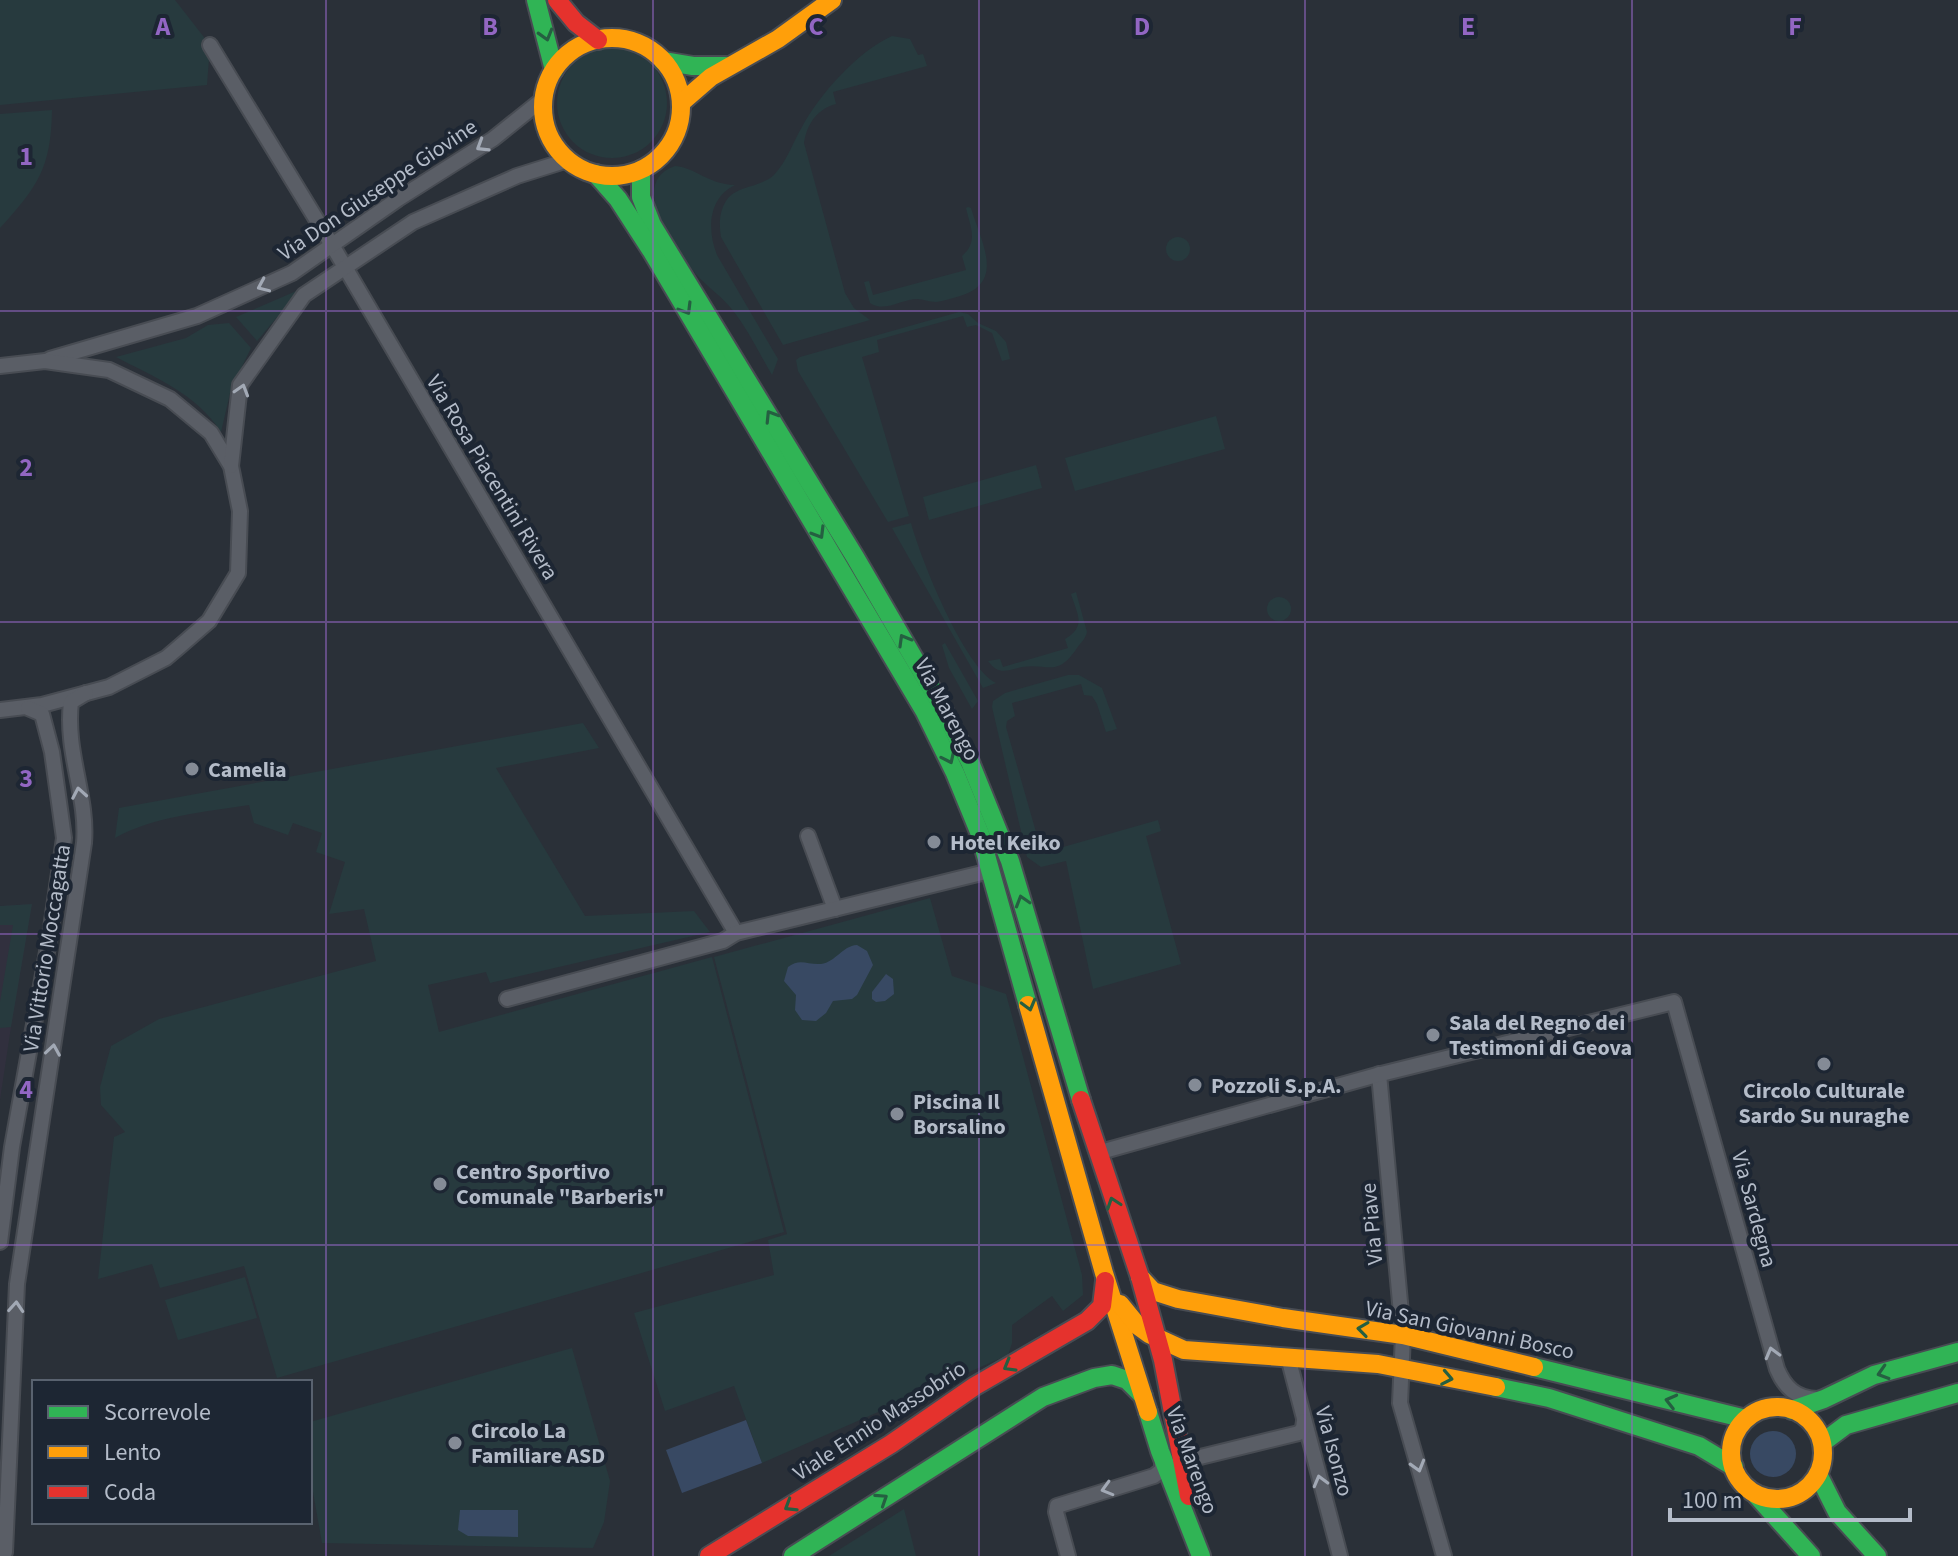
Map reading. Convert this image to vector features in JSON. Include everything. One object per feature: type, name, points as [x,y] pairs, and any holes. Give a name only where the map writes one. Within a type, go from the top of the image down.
[{"type":"main road","points":[[536,0],[554,70]]},
{"type":"main road","points":[[557,0],[576,23],[598,40]]},
{"type":"main road","points":[[681,103],[726,66],[787,34],[832,0]]},
{"type":"main road","points":[[598,40],[636,42],[652,51],[663,61],[677,84],[681,103],[679,125],[672,142],[658,159],[641,170],[618,176],[596,174],[568,160],[549,137],[544,121],[543,99],[554,70],[570,52],[598,40]]},
{"type":"main road","points":[[663,61],[682,65],[726,66]]},
{"type":"main road","points":[[641,170],[641,197],[652,225],[855,556],[947,716],[975,773],[1007,852],[1097,1153],[1140,1277],[1134,1328],[1161,1360]]},
{"type":"main road","name":"Via Marengo","points":[[596,174],[632,219],[925,712],[963,790],[990,871],[1104,1273],[1134,1328],[1146,1402],[1160,1451],[1201,1556]]},
{"type":"main road","points":[[1076,1327],[1102,1306],[1104,1273]]},
{"type":"main road","name":"Via San Giovanni Bosco","points":[[1140,1277],[1153,1291],[1183,1302],[1403,1335],[1746,1419],[1768,1408],[1792,1410],[1824,1399],[1874,1375],[1958,1352]]},
{"type":"main road","points":[[1094,1378],[1112,1366],[1134,1328],[1159,1308],[1183,1302]]},
{"type":"main road","points":[[1076,1327],[1103,1324],[1134,1328],[1161,1360]]},
{"type":"main road","name":"Viale Ennio Massobrio","points":[[709,1556],[891,1444],[975,1386],[1076,1327]]},
{"type":"main road","name":"Via Marengo","points":[[1134,1328],[1157,1339],[1186,1476],[1195,1536]]},
{"type":"main road","points":[[1157,1339],[1184,1350],[1378,1364],[1549,1398],[1699,1446],[1734,1467]]},
{"type":"main road","points":[[1161,1360],[1240,1354]]},
{"type":"main road","points":[[1170,1397],[1172,1377],[1179,1366],[1197,1359],[1240,1354]]},
{"type":"main road","points":[[793,1556],[1043,1397],[1094,1378],[1112,1375],[1122,1377],[1139,1391],[1146,1402]]},
{"type":"main road","points":[[1822,1443],[1846,1425],[1958,1393]]},
{"type":"main road","points":[[1745,1486],[1763,1497],[1784,1498],[1804,1490],[1818,1474],[1822,1443],[1814,1426],[1792,1410]]},
{"type":"main road","points":[[1746,1419],[1733,1441],[1734,1467],[1745,1486],[1774,1512],[1811,1556]]},
{"type":"main road","points":[[1818,1474],[1837,1512],[1877,1556]]},
{"type":"street","name":"Via Rosa Piacentini Rivera","points":[[210,45],[332,245],[736,933]]},
{"type":"street","name":"Via Don Giuseppe Giovine","points":[[45,361],[197,316],[292,273],[398,199],[493,139],[543,99]]},
{"type":"street","points":[[0,710],[42,705],[109,687],[166,658],[209,621],[238,573],[240,511],[231,466],[240,385],[304,295],[413,222],[517,176],[568,160]]},
{"type":"street","points":[[0,366],[45,361],[109,370],[170,399],[211,433],[231,466]]},
{"type":"street","name":"Via Vittorio Moccagatta","points":[[5,1553],[17,1284],[84,843],[84,822],[70,748],[69,719],[71,702],[86,693]]},
{"type":"street","name":"Via Vittorio Moccagatta","points":[[0,1242],[12,1147],[64,838],[52,752],[42,714],[24,707]]},
{"type":"street","points":[[808,836],[835,909]]},
{"type":"street","points":[[507,999],[723,941],[736,933],[990,871]]},
{"type":"street","name":"Via Sardegna","points":[[1379,1074],[1674,1002],[1780,1376],[1798,1395],[1824,1399]]},
{"type":"street","points":[[1097,1153],[1379,1074]]},
{"type":"street","name":"Via Piave","points":[[1379,1074],[1403,1335],[1404,1370],[1400,1403],[1444,1556]]},
{"type":"street","name":"Via Isonzo","points":[[1288,1357],[1340,1556]]},
{"type":"street","points":[[1186,1476],[1188,1463],[1192,1459],[1298,1433],[1303,1428],[1304,1420]]},
{"type":"street","points":[[1068,1556],[1057,1506],[1158,1474],[1163,1468],[1160,1451]]},
{"type":"shaded area","points":[[32,904],[11,1027],[0,1100],[0,906]]},
{"type":"green space","points":[[0,0],[175,0],[210,45],[207,85],[0,105]]},
{"type":"green space","points":[[892,36],[910,39],[918,55],[923,54],[927,66],[833,92],[836,104],[814,118],[804,143],[845,293],[854,308],[870,320],[783,345],[721,237],[722,210],[730,196],[774,175],[809,115],[829,88],[866,52]]},
{"type":"green space","points":[[612,48],[633,52],[651,64],[663,82],[667,103],[663,124],[651,142],[633,154],[612,158],[591,154],[573,142],[561,124],[557,103],[561,82],[573,64],[591,52]]},
{"type":"green space","points":[[52,110],[49,147],[40,175],[0,228],[0,114]]},
{"type":"green space","points":[[675,166],[717,182],[735,185],[719,198],[715,206],[712,235],[717,255],[778,359],[772,375],[736,315],[695,273],[658,214],[654,199],[655,185],[661,174]]},
{"type":"green space","points":[[968,207],[971,208],[986,260],[983,281],[974,290],[936,302],[917,299],[881,307],[870,303],[864,282],[869,281],[873,295],[966,270],[962,256],[972,239]]},
{"type":"green space","points":[[1178,237],[1186,241],[1190,249],[1186,257],[1178,261],[1170,257],[1166,249],[1170,241]]},
{"type":"green space","points":[[301,289],[257,341],[236,317]]},
{"type":"green space","points":[[959,312],[996,331],[1006,342],[1010,359],[1002,361],[992,333],[976,325],[967,327],[963,316],[877,340],[879,352],[862,357],[909,516],[888,522],[798,371],[796,360]]},
{"type":"green space","points":[[229,323],[251,348],[231,389],[221,432],[187,397],[116,357],[186,338],[208,325]]},
{"type":"green space","points":[[1216,416],[1225,449],[1075,491],[1065,458]]},
{"type":"green space","points":[[1036,465],[1042,488],[929,520],[923,497]]},
{"type":"green space","points":[[911,523],[945,611],[971,656],[996,683],[983,688],[892,528]]},
{"type":"green space","points":[[1076,592],[1087,632],[1064,663],[1004,671],[996,669],[988,661],[1000,659],[1003,667],[1068,648],[1065,639],[1078,624],[1071,594]]},
{"type":"green space","points":[[1279,597],[1287,601],[1291,609],[1287,617],[1279,621],[1271,617],[1267,609],[1271,601]]},
{"type":"green space","points":[[945,643],[978,701],[972,709],[949,668],[942,645]]},
{"type":"green space","points":[[1068,675],[1079,675],[1102,688],[1117,729],[1106,732],[1097,704],[1092,696],[1084,695],[1081,684],[1012,703],[1015,716],[1007,721],[1006,727],[1042,853],[1158,820],[1161,831],[1146,836],[1181,964],[1093,989],[1066,861],[1041,867],[1027,857],[992,707],[993,701],[1005,693]]},
{"type":"green space","name":"Centro Sportivo Comunale \"Barberis\"","points":[[583,723],[599,748],[496,768],[585,916],[694,911],[710,932],[490,983],[486,972],[428,985],[439,1032],[712,957],[784,1232],[277,1378],[244,1266],[160,1288],[152,1264],[98,1279],[114,1137],[125,1132],[101,1105],[100,1087],[111,1046],[159,1019],[376,961],[364,909],[329,914],[345,862],[316,852],[322,833],[293,823],[288,835],[254,823],[249,805],[163,820],[115,838],[119,808]]},
{"type":"green space","name":"Piscina Il Borsalino","points":[[930,898],[952,976],[1006,994],[1082,1275],[1083,1295],[1063,1311],[1052,1296],[1012,1325],[1008,1355],[762,1463],[734,1386],[665,1411],[634,1313],[774,1275],[768,1240],[787,1234],[714,957]]},
{"type":"green space","points":[[32,904],[11,1027],[0,1028],[0,1002],[13,925],[0,925],[0,906]]},
{"type":"green space","points":[[245,1277],[257,1318],[178,1340],[165,1300]]},
{"type":"green space","name":"Circolo La Familiare ASD","points":[[572,1348],[610,1481],[604,1522],[593,1548],[322,1543],[312,1486],[312,1421]]},
{"type":"green space","points":[[904,1509],[916,1556],[829,1556]]},
{"type":"water","points":[[857,945],[867,951],[873,965],[857,995],[852,999],[833,1001],[826,1013],[816,1021],[802,1020],[795,1010],[796,995],[784,981],[788,967],[800,962],[826,963],[847,948]]},
{"type":"water","points":[[886,974],[893,979],[894,994],[885,1001],[876,1002],[872,999],[872,992]]},
{"type":"water","points":[[746,1420],[762,1463],[682,1493],[666,1450]]},
{"type":"water","points":[[1773,1431],[1790,1437],[1796,1454],[1790,1471],[1773,1477],[1756,1471],[1750,1454],[1756,1437]]},
{"type":"water","points":[[460,1510],[518,1510],[518,1537],[468,1536],[458,1530]]},
{"type":"traffic: fast","points":[[536,0],[554,70]]},
{"type":"traffic: fast","points":[[663,61],[693,66],[726,66]]},
{"type":"traffic: fast","points":[[641,170],[641,197],[652,225],[855,557],[937,698],[970,762],[1010,861],[1081,1100]]},
{"type":"traffic: fast","points":[[596,174],[618,199],[651,250],[925,712],[980,834],[1028,1005]]},
{"type":"traffic: fast","points":[[1792,1410],[1824,1399],[1874,1375],[1958,1352]]},
{"type":"traffic: fast","points":[[1534,1367],[1746,1419]]},
{"type":"traffic: fast","points":[[793,1556],[1043,1397],[1094,1378],[1112,1375],[1127,1380],[1143,1396]]},
{"type":"traffic: fast","points":[[1496,1387],[1549,1398],[1699,1446],[1734,1467]]},
{"type":"traffic: fast","points":[[1822,1443],[1846,1425],[1958,1393]]},
{"type":"traffic: fast","points":[[1148,1412],[1201,1556]]},
{"type":"traffic: fast","points":[[1818,1474],[1837,1512],[1877,1556]]},
{"type":"traffic: fast","points":[[1757,1496],[1811,1556]]},
{"type":"traffic: slow","points":[[681,103],[711,77],[778,39],[832,0]]},
{"type":"traffic: slow","points":[[612,38],[638,43],[661,58],[676,81],[681,107],[676,133],[661,156],[638,171],[612,176],[586,171],[563,156],[548,133],[543,107],[548,81],[563,58],[586,43],[612,38]]},
{"type":"traffic: slow","points":[[1028,1005],[1104,1273],[1148,1412]]},
{"type":"traffic: slow","points":[[1140,1277],[1153,1291],[1178,1299],[1403,1335],[1534,1367]]},
{"type":"traffic: slow","points":[[1120,1304],[1149,1334],[1184,1350],[1378,1364],[1496,1387]]},
{"type":"traffic: slow","points":[[1777,1407],[1794,1411],[1809,1421],[1819,1436],[1823,1453],[1819,1470],[1809,1485],[1794,1495],[1777,1499],[1760,1495],[1745,1485],[1735,1470],[1731,1453],[1735,1436],[1745,1421],[1760,1411],[1777,1407]]},
{"type":"traffic: jam","points":[[557,0],[576,23],[598,40]]},
{"type":"traffic: jam","points":[[1081,1100],[1140,1277],[1163,1360],[1189,1496]]},
{"type":"traffic: jam","points":[[709,1556],[891,1444],[975,1386],[1087,1321],[1102,1306],[1105,1281]]},
{"type":"place","name":"Camelia","points":[[192,769]]},
{"type":"place","name":"Hotel Keiko","points":[[934,842]]},
{"type":"place","name":"Sala del Regno dei Testimoni di Geova","points":[[1433,1035]]},
{"type":"place","name":"Circolo Culturale Sardo Su nuraghe","points":[[1824,1064]]},
{"type":"place","name":"Pozzoli S.p.A.","points":[[1195,1085]]},
{"type":"place","name":"Piscina Il Borsalino","points":[[897,1114]]},
{"type":"place","name":"Centro Sportivo Comunale \"Barberis\"","points":[[440,1184]]},
{"type":"place","name":"Circolo La Familiare ASD","points":[[455,1443]]}]
